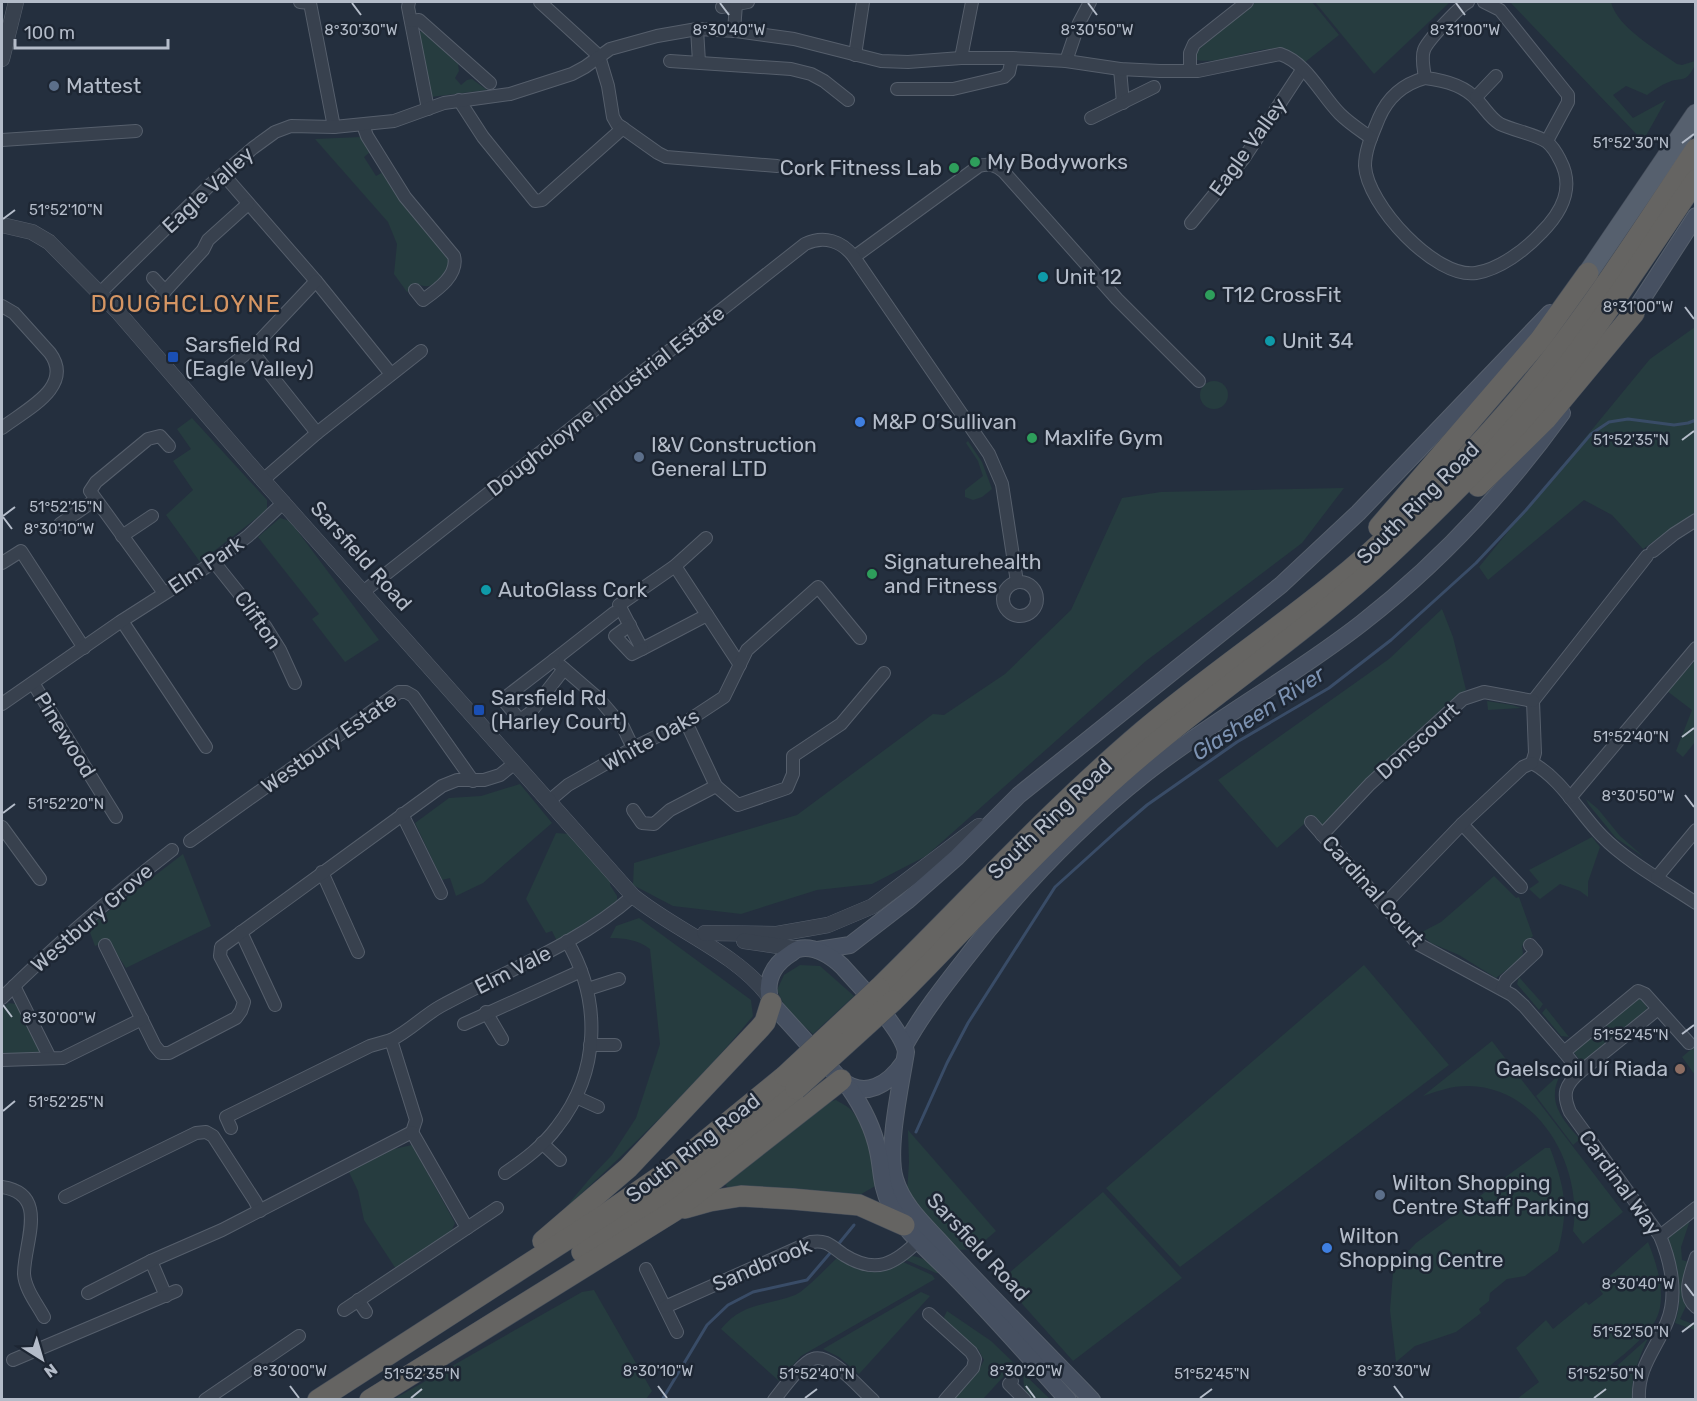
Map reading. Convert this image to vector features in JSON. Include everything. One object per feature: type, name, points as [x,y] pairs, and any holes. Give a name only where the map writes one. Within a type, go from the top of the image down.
[{"type":"highway","name":"South Ring Road","points":[[886,995],[1084,782],[1203,683],[1281,626],[1404,522],[1496,424],[1547,364],[1594,301],[1695,148]]},
{"type":"highway","name":"South Ring Road","points":[[354,1400],[616,1229],[680,1184],[886,995],[1098,794],[1221,691],[1318,618],[1388,556],[1517,425],[1565,368],[1597,326],[1695,180]]},
{"type":"highway","points":[[1281,626],[1372,536],[1479,414],[1540,340],[1588,273]]},
{"type":"highway","points":[[1318,618],[1394,564],[1474,490],[1546,419],[1634,312]]},
{"type":"highway","points":[[476,1298],[628,1168],[760,1028],[765,1022],[769,999]]},
{"type":"highway","name":"South Ring Road","points":[[318,1400],[606,1214],[790,1082]]},
{"type":"highway","points":[[370,1400],[674,1211],[844,1083]]},
{"type":"highway","points":[[674,1211],[710,1201],[741,1196],[782,1198],[859,1206],[911,1232]]},
{"type":"main road","points":[[769,999],[770,976],[780,961],[798,949],[818,950],[850,945],[907,902],[957,857],[1019,795],[1281,585],[1358,513],[1588,273],[1695,114]]},
{"type":"main road","points":[[844,1083],[858,1089],[872,1089],[887,1082],[905,1054],[920,1019],[994,921],[1026,885],[1109,804],[1146,773],[1361,624],[1456,540],[1507,484],[1550,430],[1634,312],[1695,216]]},
{"type":"main road","points":[[818,950],[842,966],[898,1032],[905,1054]]},
{"type":"main road","name":"Sarsfield Road","points":[[769,999],[864,1108],[879,1154],[885,1191],[890,1204],[911,1232],[1068,1400]]},
{"type":"main road","name":"Sarsfield Road","points":[[905,1054],[895,1124],[893,1162],[894,1178],[901,1195],[959,1262],[1092,1400]]},
{"type":"street","points":[[2,59],[16,2]]},
{"type":"street","points":[[300,2],[310,3],[334,127]]},
{"type":"street","points":[[409,2],[428,109]]},
{"type":"street","points":[[540,2],[599,56],[608,86],[613,117],[617,124],[658,153],[666,157],[777,166]]},
{"type":"street","points":[[855,55],[863,2]]},
{"type":"street","points":[[961,58],[972,2]]},
{"type":"street","points":[[1066,61],[1079,23],[1090,2]]},
{"type":"street","points":[[1190,71],[1190,53],[1194,44],[1247,2]]},
{"type":"street","points":[[1425,78],[1424,47],[1468,2]]},
{"type":"street","points":[[1484,2],[1500,10],[1568,95],[1568,102],[1547,141]]},
{"type":"street","points":[[722,7],[742,3],[734,31]]},
{"type":"street","points":[[411,21],[419,20],[490,83]]},
{"type":"street","points":[[697,29],[699,62]]},
{"type":"street","name":"Eagle Valley","points":[[100,293],[223,174],[274,132],[291,126],[334,127],[394,122],[459,100],[510,94],[559,79],[585,67],[610,49],[620,45],[697,29],[734,31],[794,39],[881,61],[1012,58],[1066,61],[1119,69],[1190,71],[1280,54],[1291,59],[1340,113],[1371,138]]},
{"type":"street","points":[[897,89],[952,90],[1004,77],[1009,72],[1012,58]]},
{"type":"street","points":[[670,61],[791,69],[811,74],[824,81],[848,100]]},
{"type":"street","points":[[1119,69],[1123,103]]},
{"type":"street","name":"Eagle Valley","points":[[1191,223],[1244,158],[1302,70]]},
{"type":"street","points":[[1476,97],[1496,76]]},
{"type":"street","points":[[1425,78],[1452,84],[1476,97],[1494,120],[1500,124],[1547,141],[1566,174],[1567,189],[1563,204],[1543,232],[1497,266],[1475,273],[1448,268],[1431,258],[1397,225],[1373,192],[1366,171],[1366,158],[1383,108],[1394,94],[1415,81],[1425,78]]},
{"type":"street","points":[[1091,118],[1154,87]]},
{"type":"street","points":[[459,100],[483,137],[535,201],[542,200],[623,128]]},
{"type":"street","points":[[363,125],[367,136],[405,196],[454,256],[452,271],[438,289],[423,300],[415,290]]},
{"type":"street","points":[[2,140],[136,131]]},
{"type":"street","points":[[854,257],[979,166],[995,165],[1004,172],[1130,312],[1199,381]]},
{"type":"street","points":[[223,174],[315,280],[391,374]]},
{"type":"street","points":[[155,302],[177,275],[203,249],[208,240],[248,204]]},
{"type":"street","name":"Sarsfield Road","points":[[2,225],[32,232],[49,242],[100,293],[633,896],[752,977],[769,999]]},
{"type":"street","name":"Doughcloyne Industrial Estate","points":[[363,592],[805,244],[826,239],[840,244],[854,257],[993,461],[1002,484],[1017,582]]},
{"type":"street","points":[[153,278],[165,291]]},
{"type":"street","points":[[229,367],[251,350],[315,280]]},
{"type":"street","points":[[2,309],[14,314],[50,353],[59,371],[54,385],[47,393],[2,428]]},
{"type":"street","points":[[251,350],[316,433]]},
{"type":"street","points":[[263,480],[316,433],[421,351]]},
{"type":"street","points":[[164,593],[90,491],[96,482],[148,439],[160,436],[169,446]]},
{"type":"street","points":[[60,524],[95,500]]},
{"type":"street","name":"Elm Park","points":[[2,704],[122,621],[214,562],[248,536],[284,502]]},
{"type":"street","points":[[122,536],[152,516]]},
{"type":"street","points":[[1384,905],[1462,824],[1523,767],[1532,763],[1535,753],[1533,700],[1650,554],[1674,534],[1694,523]]},
{"type":"street","points":[[642,649],[620,606],[675,566],[706,538]]},
{"type":"street","points":[[2,563],[21,551],[84,648]]},
{"type":"street","name":"Clifton","points":[[214,562],[265,626],[296,683]]},
{"type":"street","points":[[675,566],[740,664]]},
{"type":"street","name":"White Oaks","points":[[549,801],[568,785],[633,748],[686,722],[724,697],[747,650],[818,587],[860,639]]},
{"type":"street","points":[[564,669],[530,713],[523,718],[518,718],[505,702],[506,697],[614,614]]},
{"type":"street","points":[[630,625],[615,636],[632,654],[707,615]]},
{"type":"street","points":[[122,621],[206,747]]},
{"type":"street","points":[[1570,798],[1695,648]]},
{"type":"street","points":[[554,660],[599,699],[623,727],[633,748]]},
{"type":"street","points":[[686,722],[716,786],[738,805],[787,788],[793,774],[793,756],[841,724],[884,673]]},
{"type":"street","name":"Pinewood","points":[[33,683],[116,818]]},
{"type":"street","name":"Westbury Estate","points":[[190,841],[399,692],[406,692],[413,696],[473,781]]},
{"type":"street","name":"Donscourt","points":[[1322,835],[1370,784],[1463,699],[1485,692],[1533,700]]},
{"type":"street","points":[[275,1005],[242,932],[442,786],[458,780],[484,780],[500,775],[515,763]]},
{"type":"street","points":[[1532,763],[1543,770],[1570,798],[1602,836],[1629,859],[1695,903]]},
{"type":"street","points":[[633,810],[642,823],[654,824],[670,810],[716,786]]},
{"type":"street","points":[[705,933],[777,934],[828,925],[864,910],[915,876],[1019,795]]},
{"type":"street","points":[[402,814],[441,893]]},
{"type":"street","name":"Cardinal Court","points":[[1311,822],[1424,949],[1502,989],[1524,1006],[1580,1072]]},
{"type":"street","points":[[1462,824],[1521,887]]},
{"type":"street","points":[[2,827],[40,879]]},
{"type":"street","points":[[1657,877],[1695,830]]},
{"type":"street","name":"Westbury Grove","points":[[2,998],[65,936],[172,850]]},
{"type":"street","points":[[322,872],[358,952]]},
{"type":"street","name":"Elm Vale","points":[[231,1128],[226,1117],[370,1046],[408,1032],[439,1007],[567,941],[619,909],[633,896]]},
{"type":"street","name":"Sarsfield Road","points":[[682,929],[769,946],[798,949]]},
{"type":"street","name":"Westbury Grove","points":[[105,945],[156,1046],[161,1053],[169,1053],[236,1018],[241,1011],[244,1002],[220,956],[221,947],[242,932]]},
{"type":"street","points":[[505,1173],[557,1128],[576,1097],[582,1082],[592,1029],[588,989],[567,941]]},
{"type":"street","points":[[1502,989],[1506,980],[1533,949]]},
{"type":"street","points":[[464,1024],[486,1012],[528,996],[581,971]]},
{"type":"street","points":[[588,989],[619,979]]},
{"type":"street","name":"Westbury Grove","points":[[14,986],[50,1058]]},
{"type":"street","points":[[1564,1052],[1638,991],[1645,994],[1689,1043]]},
{"type":"street","points":[[1580,1072],[1658,1009]]},
{"type":"street","points":[[486,1012],[502,1039]]},
{"type":"street","points":[[2,1060],[63,1058],[142,1019]]},
{"type":"street","points":[[88,1293],[151,1261],[222,1230],[412,1132],[416,1120],[397,1053],[391,1040]]},
{"type":"street","points":[[590,1045],[615,1045]]},
{"type":"street","name":"Cardinal Way","points":[[1580,1072],[1566,1086],[1564,1094],[1567,1106],[1573,1118],[1660,1236],[1672,1273],[1671,1305],[1667,1322],[1640,1376],[1639,1400]]},
{"type":"street","points":[[576,1097],[598,1107]]},
{"type":"street","points":[[64,1197],[82,1196],[196,1133],[207,1132],[213,1136],[260,1211]]},
{"type":"street","points":[[412,1132],[467,1228]]},
{"type":"street","points":[[542,1143],[560,1160]]},
{"type":"street","points":[[2,1187],[11,1188],[20,1193],[27,1202],[32,1215],[24,1276],[44,1317]]},
{"type":"street","points":[[344,1310],[497,1208]]},
{"type":"street","points":[[1660,1236],[1695,1208]]},
{"type":"street","name":"Sandbrook","points":[[665,1307],[811,1242],[829,1243],[844,1255],[861,1262],[882,1266],[899,1258],[911,1232]]},
{"type":"street","points":[[1695,1257],[1687,1293],[1690,1302],[1695,1307]]},
{"type":"street","points":[[13,1360],[171,1293],[151,1261]]},
{"type":"street","points":[[646,1269],[677,1332]]},
{"type":"street","points":[[358,1300],[366,1312]]},
{"type":"street","points":[[929,1314],[975,1359],[973,1368],[945,1400]]},
{"type":"street","points":[[205,1400],[299,1336]]},
{"type":"street","points":[[774,1400],[807,1362],[816,1358],[831,1362],[873,1400]]},
{"type":"street","points":[[1012,1381],[1009,1384],[1025,1400]]},
{"type":"green space","points":[[1256,2],[1312,2],[1339,35],[1304,63],[1290,52],[1280,49],[1260,50],[1218,60],[1197,60],[1195,55],[1198,50]]},
{"type":"green space","points":[[1315,2],[1450,2],[1374,74]]},
{"type":"green space","points":[[1510,2],[1611,2],[1621,20],[1648,44],[1677,64],[1682,65],[1695,61],[1695,65],[1686,78],[1666,83],[1647,95],[1626,86],[1613,95],[1633,118],[1666,100],[1643,141]]},
{"type":"green space","points":[[423,32],[458,64],[459,71],[455,78],[461,85],[472,79],[487,90],[431,97],[417,34]]},
{"type":"green space","points":[[361,137],[370,152],[364,157],[376,176],[383,172],[448,254],[449,260],[444,273],[430,286],[417,283],[407,292],[394,274],[397,244],[388,222],[315,139]]},
{"type":"green space","points":[[1695,327],[1695,513],[1643,549],[1612,515],[1584,500],[1488,580],[1479,567],[1650,359]]},
{"type":"green space","points":[[1214,381],[1224,385],[1228,395],[1224,405],[1214,409],[1204,405],[1200,395],[1204,385]]},
{"type":"green space","points":[[192,418],[267,500],[267,510],[200,562],[166,515],[193,490],[173,461],[191,449],[177,429]]},
{"type":"green space","points":[[968,441],[982,462],[992,489],[982,497],[973,500],[965,497],[965,490],[983,476],[978,461],[966,443]]},
{"type":"green space","points":[[1344,488],[1302,543],[1146,661],[926,856],[872,884],[817,890],[741,914],[673,906],[633,885],[634,863],[797,815],[933,714],[944,715],[1005,674],[1071,610],[1122,498],[1161,492]]},
{"type":"green space","points":[[280,518],[290,521],[379,640],[345,662],[312,619],[319,614],[258,537]]},
{"type":"green space","points":[[1442,609],[1453,637],[1466,690],[1439,711],[1379,768],[1323,827],[1313,816],[1277,848],[1218,780],[1389,659]]},
{"type":"green space","points":[[1695,661],[1695,742],[1683,757],[1676,751],[1692,710],[1667,691]]},
{"type":"green space","points":[[1487,701],[1512,705],[1521,708],[1488,710]]},
{"type":"green space","points":[[520,784],[552,823],[483,883],[456,896],[450,878],[442,880],[415,823],[449,798],[481,796]]},
{"type":"green space","points":[[1586,799],[1598,809],[1620,836],[1644,857],[1616,838]]},
{"type":"green space","points":[[556,833],[569,834],[610,881],[617,896],[617,902],[557,941],[552,931],[546,933],[526,899]]},
{"type":"green space","points":[[1592,837],[1600,847],[1588,882],[1588,897],[1580,891],[1560,884],[1540,899],[1529,889],[1539,882],[1529,870]]},
{"type":"green space","points":[[183,854],[211,926],[126,968],[108,941],[95,946],[88,927]]},
{"type":"green space","points":[[1494,876],[1516,898],[1519,897],[1533,936],[1522,946],[1521,959],[1496,978],[1459,955],[1431,943],[1420,933],[1441,922]]},
{"type":"green space","points":[[639,918],[751,1000],[753,1016],[684,1093],[561,1213],[612,1155],[636,1118],[660,1044],[650,949],[631,940],[610,938],[616,926]]},
{"type":"green space","points":[[800,965],[820,966],[854,996],[813,1034],[787,1011],[777,990],[784,975]]},
{"type":"green space","points":[[1364,965],[1449,1065],[1180,1267],[1106,1188]]},
{"type":"green space","points":[[1519,977],[1543,1004],[1539,1010],[1517,984]]},
{"type":"green space","points":[[1638,998],[1645,1003],[1648,1011],[1581,1062],[1573,1051]]},
{"type":"green space","points":[[8,1003],[17,1004],[40,1051],[37,1056],[2,1058],[2,1010]]},
{"type":"green space","points":[[1546,1008],[1569,1037],[1561,1036],[1542,1013]]},
{"type":"green space","points":[[1492,1041],[1623,1212],[1583,1244],[1573,1231],[1574,1206],[1571,1181],[1563,1157],[1551,1135],[1536,1115],[1516,1100],[1494,1090],[1462,1086],[1423,1096]]},
{"type":"green space","points":[[1695,1046],[1695,1075],[1682,1057]]},
{"type":"green space","points":[[1561,1073],[1555,1099],[1563,1118],[1580,1139],[1573,1145],[1536,1096]]},
{"type":"green space","points":[[836,1100],[849,1108],[860,1123],[868,1144],[877,1185],[856,1197],[730,1190],[722,1181],[818,1104]]},
{"type":"green space","points":[[908,1130],[996,1231],[975,1249],[958,1250],[907,1193]]},
{"type":"green space","points":[[412,1145],[455,1223],[450,1234],[396,1269],[364,1220],[358,1191],[349,1172],[394,1149]]},
{"type":"green space","points":[[1545,1148],[1550,1148],[1564,1198],[1564,1222],[1558,1251],[1525,1276],[1507,1279],[1490,1293],[1489,1301],[1479,1309],[1481,1313],[1456,1332],[1415,1346],[1396,1362],[1390,1310],[1393,1273],[1396,1264],[1416,1243]]},
{"type":"green space","points":[[1103,1192],[1182,1278],[1073,1361],[1001,1280]]},
{"type":"green space","points":[[1695,1212],[1695,1218],[1691,1217],[1681,1247],[1682,1260],[1689,1262],[1683,1297],[1690,1308],[1686,1306],[1680,1319],[1695,1325],[1695,1330],[1675,1323],[1679,1302],[1678,1280],[1674,1259],[1666,1239]]},
{"type":"green space","points":[[1648,1242],[1660,1285],[1660,1308],[1657,1318],[1639,1341],[1596,1378],[1599,1382],[1648,1338],[1634,1375],[1632,1399],[1517,1399],[1539,1382],[1516,1348],[1546,1320],[1553,1329],[1586,1302],[1589,1305],[1603,1294],[1600,1290],[1604,1281]]},
{"type":"green space","points":[[911,1256],[928,1262],[941,1273],[906,1260]]},
{"type":"green space","points":[[837,1258],[853,1265],[879,1270],[895,1267],[903,1262],[932,1275],[935,1279],[801,1356],[779,1381],[721,1329],[729,1320],[746,1309],[799,1293]]},
{"type":"green space","points":[[594,1290],[652,1391],[646,1399],[394,1399],[582,1292]]},
{"type":"green space","points":[[921,1292],[930,1296],[859,1374],[839,1357],[823,1349]]},
{"type":"green space","points":[[947,1311],[991,1341],[1015,1364],[983,1399],[953,1399],[980,1368],[984,1360],[978,1349],[945,1321]]},
{"type":"green space","points":[[1024,1374],[1050,1399],[1032,1399],[1025,1388]]},
{"type":"waterway","name":"Glasheen River","points":[[916,1132],[968,1023],[1055,887],[1147,805],[1237,742],[1329,688],[1391,640],[1476,563],[1526,510],[1591,434],[1609,422],[1628,419],[1674,425],[1696,420]]},
{"type":"waterway","name":"Glasheen River","points":[[836,1247],[854,1225]]},
{"type":"waterway","name":"Glasheen River","points":[[662,1400],[707,1325],[728,1305],[753,1292],[807,1280],[831,1252]]},
{"type":"place","name":"Mattest","points":[[54,86]]},
{"type":"place","name":"My Bodyworks","points":[[975,162]]},
{"type":"place","name":"Cork Fitness Lab","points":[[954,168]]},
{"type":"place","name":"Unit 12","points":[[1043,277]]},
{"type":"place","name":"T12 CrossFit","points":[[1210,295]]},
{"type":"place","name":"Unit 34","points":[[1270,341]]},
{"type":"place","name":"Sarsfield Rd (Eagle Valley)","points":[[173,357]]},
{"type":"place","name":"M&P O’Sullivan","points":[[860,422]]},
{"type":"place","name":"Maxlife Gym","points":[[1032,438]]},
{"type":"place","name":"I&V Construction General LTD","points":[[639,457]]},
{"type":"place","name":"Signaturehealth and Fitness","points":[[872,574]]},
{"type":"place","name":"AutoGlass Cork","points":[[486,590]]},
{"type":"place","name":"Sarsfield Rd (Harley Court)","points":[[479,710]]},
{"type":"place","name":"Gaelscoil Uí Riada","points":[[1680,1069]]},
{"type":"place","name":"Wilton Shopping Centre Staff Parking","points":[[1380,1195]]},
{"type":"place","name":"Wilton Shopping Centre","points":[[1327,1248]]},
{"type":"district","name":"DOUGHCLOYNE","points":[[186,304]]}]
